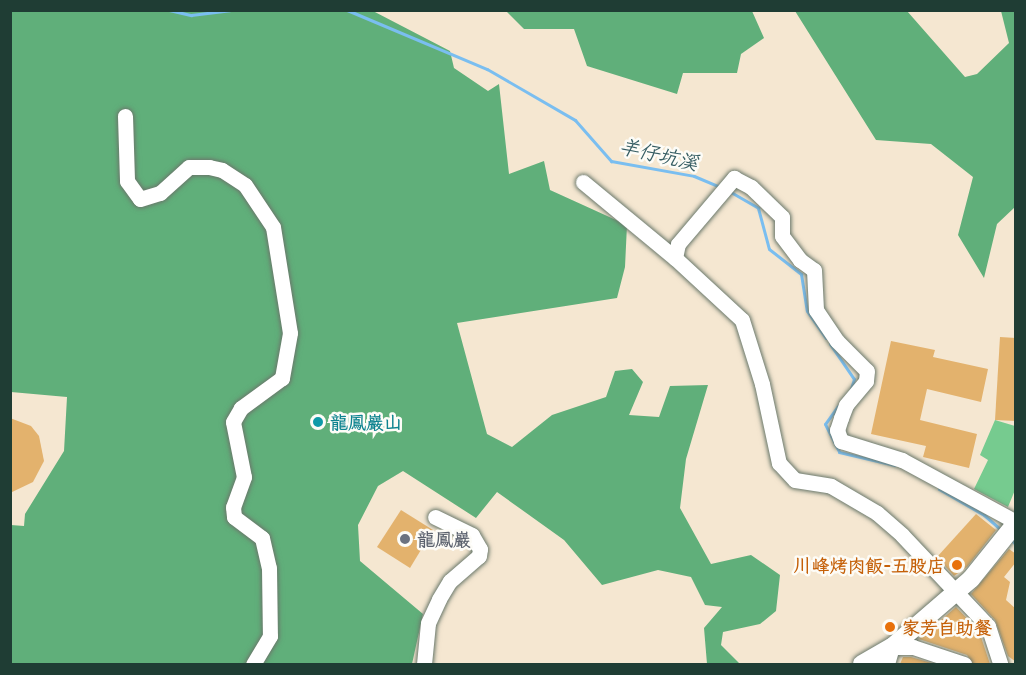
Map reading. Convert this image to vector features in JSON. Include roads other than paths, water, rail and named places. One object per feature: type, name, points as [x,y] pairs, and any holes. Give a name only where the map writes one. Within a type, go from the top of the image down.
[{"type":"main road","points":[[862,664],[890,656],[955,593],[1016,522]]},
{"type":"lane","points":[[125,116],[127,181],[140,199],[160,193],[189,167],[209,167],[222,170],[244,185],[273,227],[290,333],[282,378],[241,408],[233,422],[244,477],[233,507],[234,517],[262,538],[269,568],[270,636],[253,664]]},
{"type":"lane","points":[[675,258],[678,244],[734,178],[751,188],[782,217],[782,236],[800,260],[814,270],[816,310],[837,341],[867,371],[866,381],[846,405],[841,418],[837,430],[841,441],[902,460],[1016,522]]},
{"type":"lane","points":[[583,182],[675,258],[742,320],[762,384],[779,463],[795,480],[831,486],[877,513],[988,626],[1000,664]]},
{"type":"lane","points":[[424,664],[428,623],[439,599],[450,581],[478,556],[480,549],[472,535],[435,517]]},
{"type":"lane","points":[[890,656],[913,647],[964,664]]},
{"type":"waterway","name":"羊仔坑溪","points":[[169,10],[191,15],[230,10]]},
{"type":"waterway","name":"羊仔坑溪","points":[[347,10],[487,69],[575,120],[611,161],[694,176],[720,187]]},
{"type":"waterway","name":"羊仔坑溪","points":[[729,191],[758,208],[769,249],[801,274],[807,311],[826,338]]},
{"type":"waterway","name":"羊仔坑溪","points":[[830,344],[854,379],[851,389]]},
{"type":"waterway","name":"羊仔坑溪","points":[[838,406],[825,424],[839,452],[894,465]]},
{"type":"waterway","name":"羊仔坑溪","points":[[939,489],[984,515],[1001,530]]},
{"type":"waterway","name":"羊仔坑溪","points":[[1010,538],[1016,545]]},
{"type":"place","name":"龍鳳巖山","points":[[318,422]]},
{"type":"place","name":"龍鳳巖","points":[[405,539]]},
{"type":"place","name":"川峰烤肉飯-五股店","points":[[957,565]]},
{"type":"place","name":"家芳自助餐","points":[[890,627]]}]
